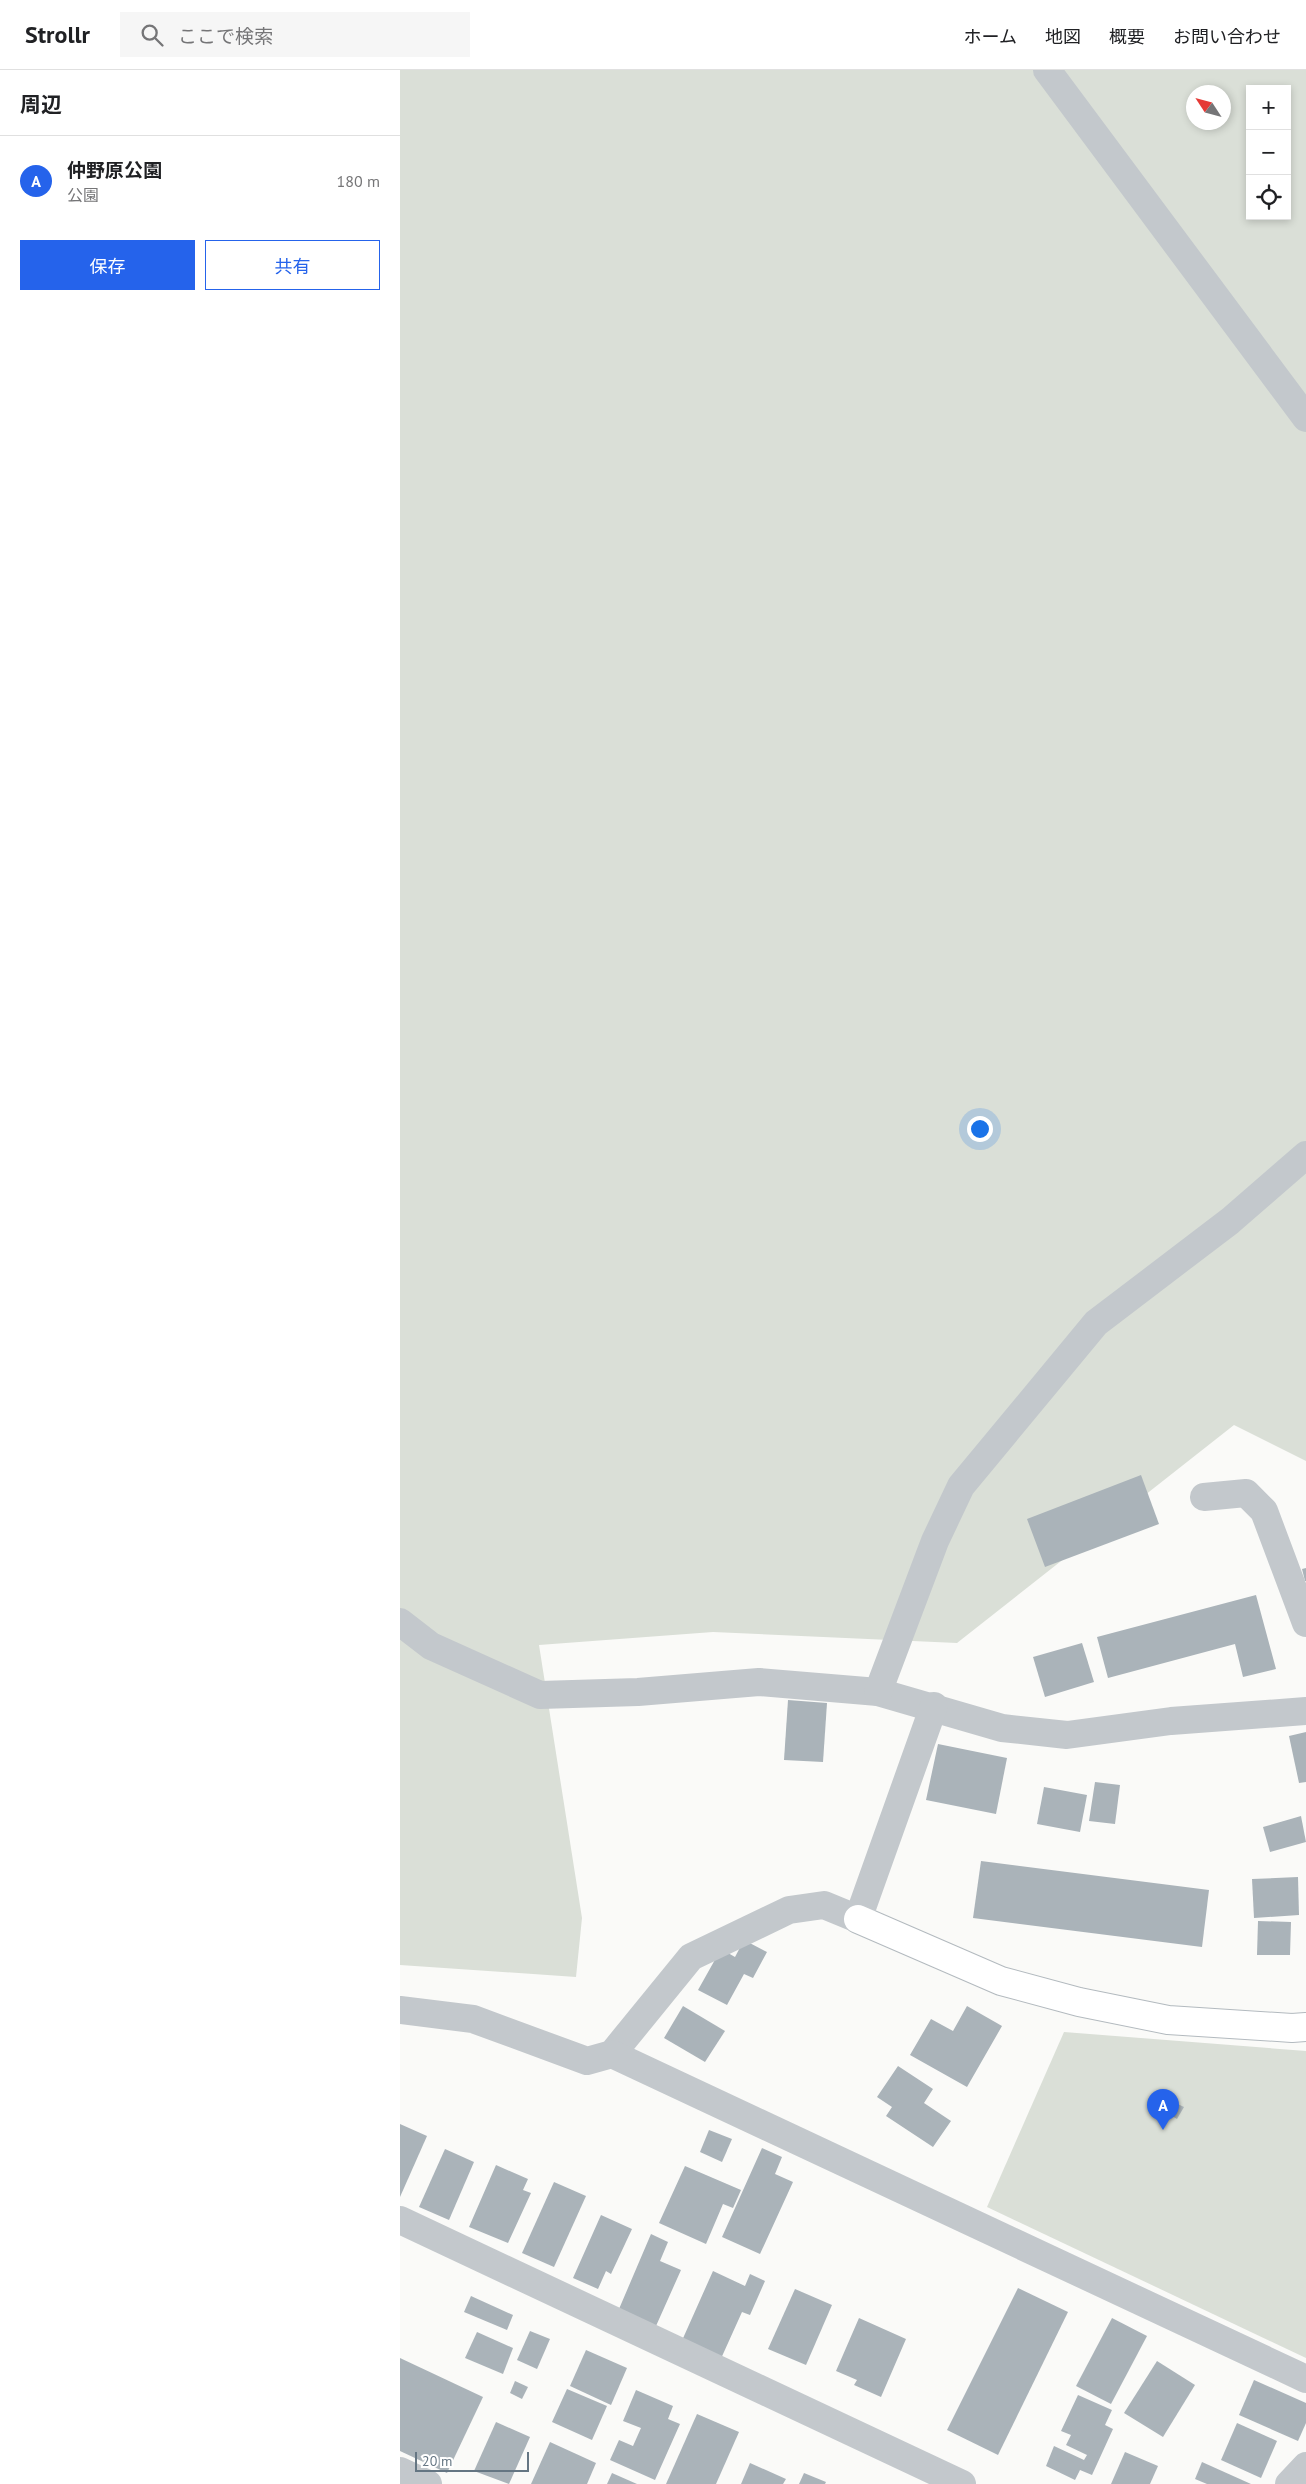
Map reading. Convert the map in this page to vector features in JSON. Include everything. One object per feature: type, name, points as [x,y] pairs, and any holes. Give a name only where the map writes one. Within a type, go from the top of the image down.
[{"type":"street","points":[[1047,70],[1306,418]]},
{"type":"street","points":[[878,1692],[935,1541],[961,1486],[1096,1323],[1230,1221],[1306,1155]]},
{"type":"street","points":[[1204,1497],[1246,1493],[1264,1512],[1306,1623]]},
{"type":"street","points":[[400,1622],[431,1646],[540,1695],[638,1692],[759,1682],[878,1692],[934,1706],[1002,1728],[1067,1736],[1171,1721],[1306,1711]]},
{"type":"street","points":[[858,1919],[934,1706]]},
{"type":"street","points":[[400,2010],[473,2018],[587,2061],[612,2054],[691,1957],[789,1910],[824,1905],[1001,1981],[1079,2002],[1168,2020],[1292,2028],[1306,2027]]},
{"type":"street","points":[[612,2054],[1306,2379]]},
{"type":"street","points":[[401,2224],[962,2484]]},
{"type":"street","points":[[1288,2484],[1306,2466]]},
{"type":"street","points":[[400,2471],[428,2484]]},
{"type":"shaded area","points":[[400,70],[1306,70],[1306,1461],[1234,1425],[957,1643],[713,1632],[539,1645],[582,1918],[576,1977],[400,1965]]},
{"type":"shaded area","points":[[1064,2032],[1306,2051],[1306,2358],[987,2207]]},
{"type":"building","points":[[1141,1475],[1159,1524],[1045,1567],[1027,1519]]},
{"type":"building","points":[[1306,1568],[1306,1581],[1305,1581],[1302,1569]]},
{"type":"building","points":[[1256,1595],[1276,1669],[1243,1677],[1235,1644],[1108,1678],[1097,1637]]},
{"type":"building","points":[[1082,1643],[1094,1682],[1045,1697],[1033,1657]]},
{"type":"building","points":[[788,1700],[827,1703],[823,1762],[784,1760]]},
{"type":"building","points":[[1306,1732],[1306,1782],[1299,1783],[1289,1736]]},
{"type":"building","points":[[938,1744],[1007,1758],[996,1814],[926,1800]]},
{"type":"building","points":[[1095,1782],[1120,1785],[1115,1824],[1089,1821]]},
{"type":"building","points":[[1044,1787],[1087,1795],[1080,1832],[1037,1824]]},
{"type":"building","points":[[1301,1816],[1306,1842],[1270,1852],[1263,1827]]},
{"type":"building","points":[[981,1861],[1209,1890],[1202,1947],[973,1918]]},
{"type":"building","points":[[1298,1877],[1299,1915],[1254,1918],[1252,1879]]},
{"type":"building","points":[[1258,1921],[1291,1922],[1290,1955],[1257,1955]]},
{"type":"building","points":[[744,1940],[767,1952],[753,1978],[744,1974],[727,2005],[698,1990],[721,1949],[735,1957]]},
{"type":"building","points":[[683,2006],[725,2031],[705,2062],[664,2038]]},
{"type":"building","points":[[967,2006],[1002,2026],[967,2087],[910,2055],[931,2019],[953,2031]]},
{"type":"building","points":[[898,2066],[933,2089],[924,2103],[951,2121],[933,2147],[886,2116],[892,2107],[877,2097]]},
{"type":"building","points":[[1171,2101],[1184,2107],[1177,2119],[1165,2112]]},
{"type":"building","points":[[400,2124],[427,2136],[400,2197]]},
{"type":"building","points":[[709,2130],[732,2139],[722,2162],[700,2152]]},
{"type":"building","points":[[762,2148],[782,2157],[775,2174],[793,2182],[760,2254],[722,2237]]},
{"type":"building","points":[[445,2149],[474,2162],[449,2220],[419,2207]]},
{"type":"building","points":[[496,2165],[528,2179],[523,2190],[531,2193],[508,2243],[469,2227]]},
{"type":"building","points":[[685,2166],[741,2190],[733,2208],[723,2204],[706,2244],[659,2223]]},
{"type":"building","points":[[554,2182],[586,2196],[554,2267],[522,2253]]},
{"type":"building","points":[[601,2215],[632,2229],[611,2274],[606,2271],[598,2289],[573,2278]]},
{"type":"building","points":[[651,2234],[668,2242],[660,2261],[681,2270],[656,2326],[619,2309]]},
{"type":"building","points":[[713,2271],[745,2286],[750,2274],[765,2281],[750,2315],[742,2312],[719,2363],[680,2345]]},
{"type":"building","points":[[1018,2288],[1068,2312],[998,2455],[947,2430]]},
{"type":"building","points":[[795,2289],[832,2305],[806,2365],[768,2349]]},
{"type":"building","points":[[471,2296],[513,2315],[507,2330],[464,2312]]},
{"type":"building","points":[[859,2318],[906,2339],[881,2397],[854,2385],[857,2380],[836,2371]]},
{"type":"building","points":[[1112,2318],[1147,2336],[1111,2404],[1076,2386]]},
{"type":"building","points":[[530,2331],[550,2339],[537,2369],[517,2360]]},
{"type":"building","points":[[477,2332],[513,2348],[503,2374],[465,2358]]},
{"type":"building","points":[[586,2350],[627,2368],[611,2405],[570,2386]]},
{"type":"building","points":[[400,2358],[483,2397],[447,2473],[400,2451]]},
{"type":"building","points":[[1157,2361],[1195,2385],[1163,2437],[1124,2413]]},
{"type":"building","points":[[1254,2380],[1306,2403],[1306,2423],[1298,2441],[1239,2415]]},
{"type":"building","points":[[515,2381],[528,2387],[522,2399],[510,2393]]},
{"type":"building","points":[[567,2389],[607,2406],[592,2440],[552,2422]]},
{"type":"building","points":[[636,2390],[673,2406],[668,2419],[680,2424],[655,2480],[610,2460],[619,2440],[633,2446],[641,2428],[623,2421]]},
{"type":"building","points":[[1078,2395],[1112,2410],[1105,2425],[1113,2429],[1092,2475],[1080,2470],[1075,2480],[1046,2466],[1054,2446],[1084,2460],[1087,2455],[1066,2445],[1071,2435],[1061,2431]]},
{"type":"building","points":[[697,2414],[739,2432],[716,2484],[666,2484]]},
{"type":"building","points":[[496,2422],[530,2437],[509,2484],[474,2471]]},
{"type":"building","points":[[1237,2423],[1277,2441],[1261,2478],[1221,2460]]},
{"type":"building","points":[[550,2442],[596,2463],[587,2484],[531,2484]]},
{"type":"building","points":[[1125,2452],[1158,2466],[1150,2484],[1111,2484]]},
{"type":"building","points":[[1202,2462],[1251,2484],[1207,2484],[1195,2479]]},
{"type":"building","points":[[750,2463],[786,2479],[783,2484],[741,2484]]},
{"type":"building","points":[[612,2473],[637,2484],[607,2484]]},
{"type":"building","points":[[804,2473],[826,2482],[825,2484],[799,2484]]},
{"type":"place","name":"仲野原公園","points":[[1163,2130]]}]
